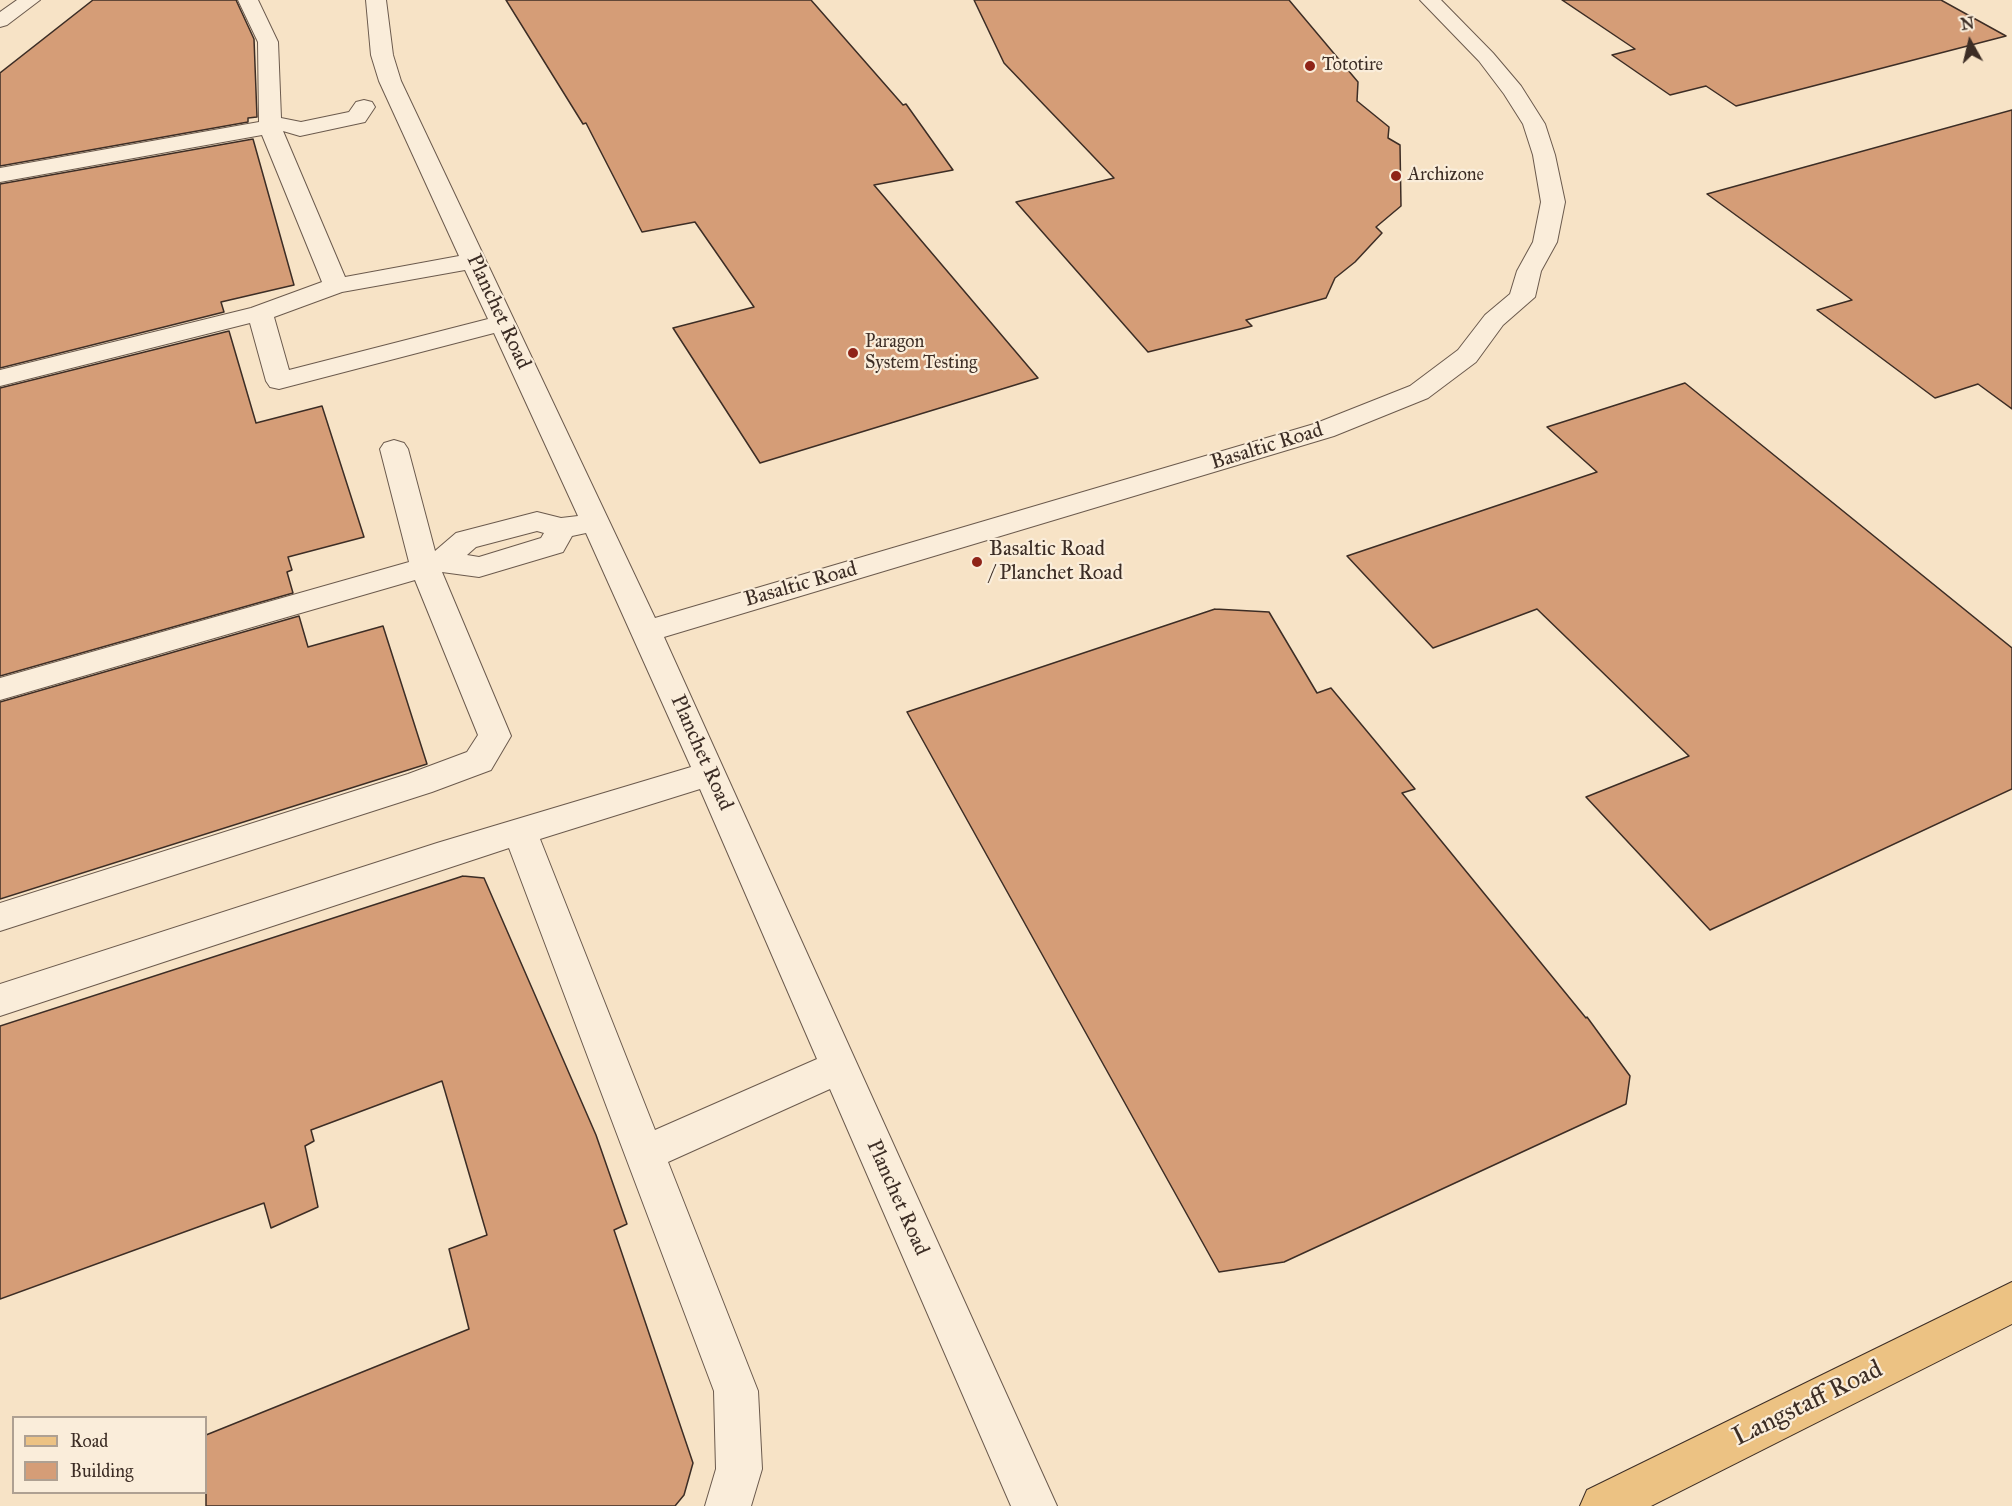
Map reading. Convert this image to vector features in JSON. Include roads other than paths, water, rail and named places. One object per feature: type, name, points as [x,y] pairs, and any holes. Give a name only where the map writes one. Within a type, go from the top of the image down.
[{"type":"main road","name":"Langstaff Road","points":[[1603,1506],[2012,1302]]},
{"type":"street","points":[[0,21],[30,0]]},
{"type":"street","points":[[248,0],[268,42],[277,125],[336,286]]},
{"type":"street","name":"Planchet Road","points":[[376,0],[382,54],[400,102],[646,631],[1034,1506]]},
{"type":"street","name":"Basaltic Road","points":[[646,631],[1324,430],[1419,392],[1467,356],[1494,320],[1522,297],[1529,271],[1545,242],[1553,202],[1544,155],[1534,124],[1513,91],[1486,57],[1430,0]]},
{"type":"street","points":[[0,175],[277,125],[300,129],[357,117],[364,107],[400,102]]},
{"type":"street","points":[[0,378],[260,313],[336,286],[473,261]]},
{"type":"street","points":[[260,313],[279,381],[504,323]]},
{"type":"street","points":[[0,917],[420,783],[479,761],[495,736],[394,449]]},
{"type":"street","points":[[0,688],[434,564],[478,567],[553,545],[561,528],[596,522]]},
{"type":"street","points":[[0,683],[38,678]]},
{"type":"street","points":[[0,1000],[520,831],[709,774]]},
{"type":"street","points":[[520,831],[736,1391],[739,1469],[728,1506]]},
{"type":"street","points":[[645,1154],[839,1067]]},
{"type":"place","name":"Tototire","points":[[1310,66]]},
{"type":"place","name":"Archizone","points":[[1396,176]]},
{"type":"place","name":"Paragon System Testing","points":[[853,353]]},
{"type":"place","name":"Basaltic Road / Planchet Road","points":[[977,562]]}]
